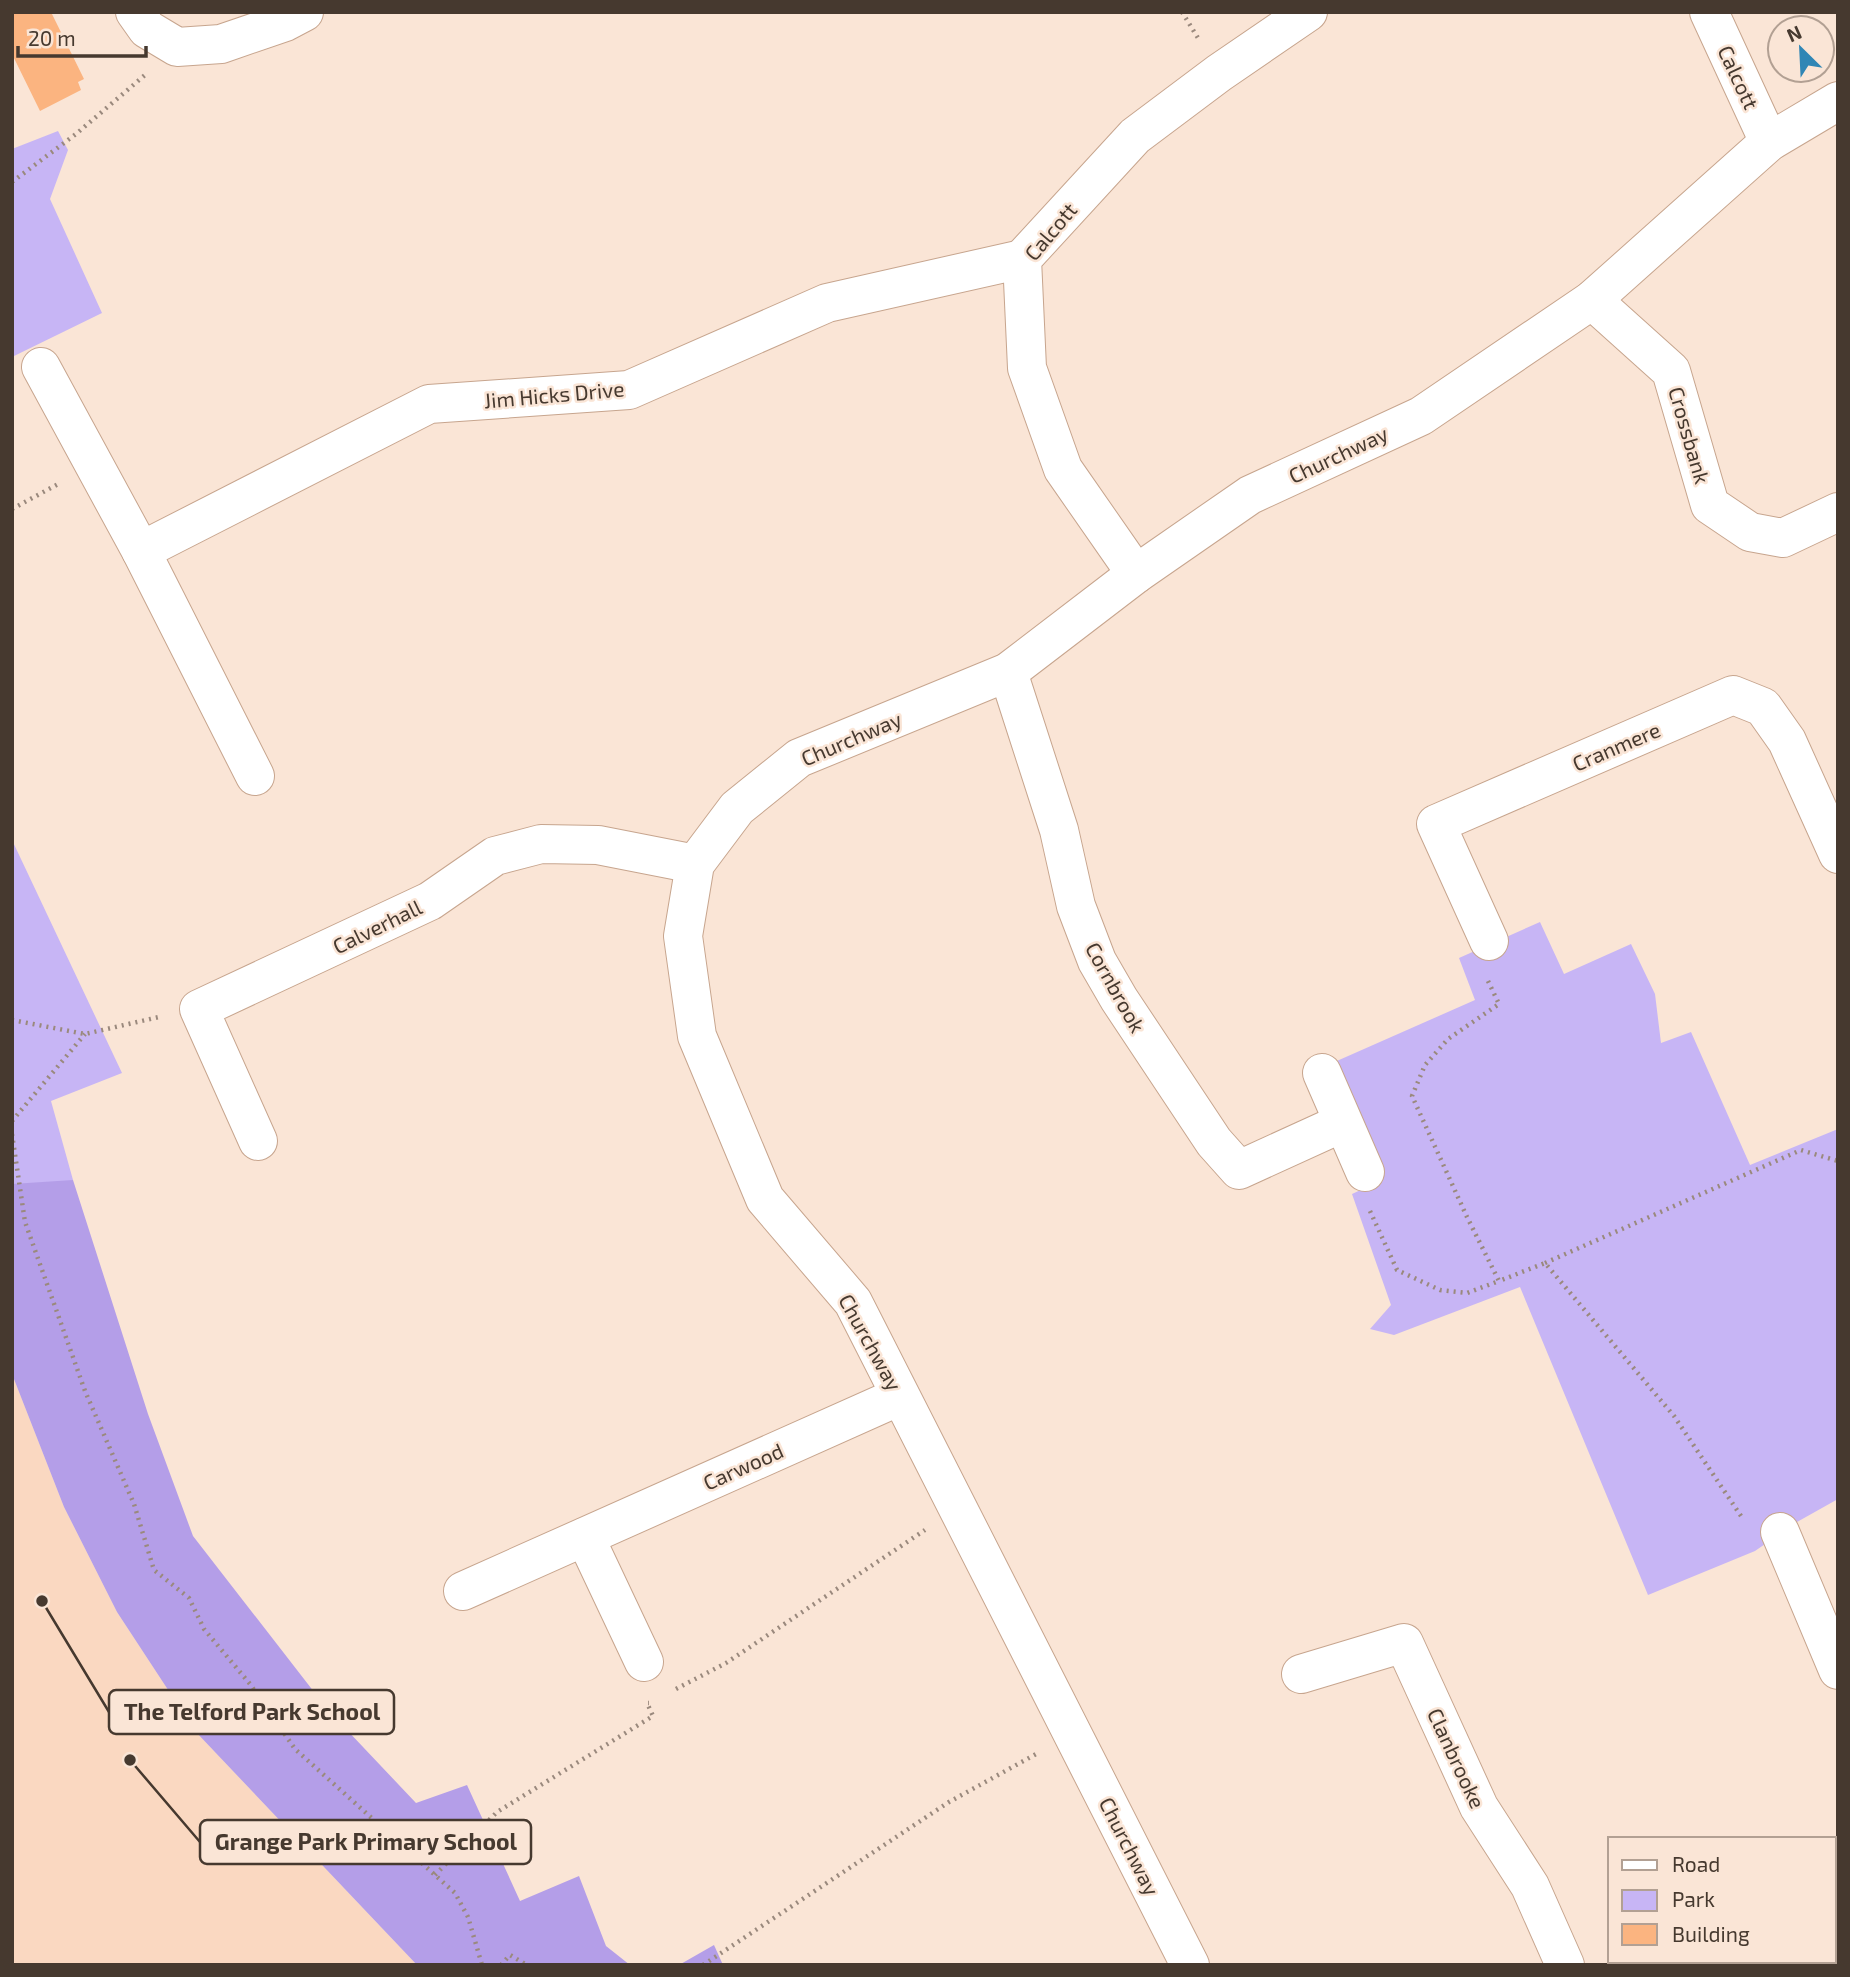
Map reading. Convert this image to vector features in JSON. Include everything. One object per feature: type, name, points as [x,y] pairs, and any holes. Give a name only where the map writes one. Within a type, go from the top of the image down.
[{"type":"street","points":[[135,12],[147,29],[177,47],[221,44],[285,22],[304,12]]},
{"type":"street","name":"Calcott","points":[[1136,574],[1063,469],[1027,368],[1022,259],[1135,136],[1219,73],[1308,12]]},
{"type":"street","name":"Calcott","points":[[1709,12],[1769,142]]},
{"type":"street","name":"Churchway","points":[[1190,1965],[853,1303],[765,1199],[697,1036],[683,936],[695,864],[737,808],[799,758],[1008,671],[1136,574],[1250,495],[1421,416],[1592,300],[1769,142],[1838,101]]},
{"type":"street","name":"Jim Hicks Drive","points":[[141,551],[429,404],[629,390],[827,303],[1022,259]]},
{"type":"street","name":"Crossbank","points":[[1592,300],[1671,371],[1710,505],[1750,532],[1783,538],[1838,512]]},
{"type":"street","points":[[41,367],[141,551],[255,776]]},
{"type":"street","name":"Cornbrook","points":[[1008,671],[1059,830],[1076,906],[1097,961],[1119,999],[1214,1142],[1239,1170],[1342,1123]]},
{"type":"street","name":"Cranmere","points":[[1489,941],[1436,824],[1733,695],[1763,707],[1787,741],[1838,854]]},
{"type":"street","name":"Calverhall","points":[[198,1009],[430,901],[495,856],[541,844],[598,845],[695,864]]},
{"type":"street","points":[[198,1009],[258,1141]]},
{"type":"street","points":[[1322,1073],[1365,1172]]},
{"type":"street","name":"Carwood","points":[[463,1591],[901,1396]]},
{"type":"street","points":[[1780,1532],[1838,1670]]},
{"type":"street","points":[[584,1537],[644,1661]]},
{"type":"street","name":"Clanbrooke","points":[[1301,1674],[1404,1643],[1479,1807],[1530,1886],[1565,1965]]},
{"type":"path","points":[[12,182],[76,134],[177,47]]},
{"type":"path","points":[[12,509],[104,481]]},
{"type":"path","points":[[1489,941],[1495,953],[1479,961],[1499,1004],[1448,1039],[1425,1065],[1412,1096],[1499,1281]]},
{"type":"path","points":[[12,1020],[85,1034],[198,1009]]},
{"type":"path","points":[[12,1121],[85,1034]]},
{"type":"path","points":[[12,1134],[25,1222],[85,1391],[134,1504],[154,1570],[189,1598],[204,1629],[250,1684],[295,1749],[455,1893],[468,1917],[482,1965]]},
{"type":"path","points":[[1365,1172],[1356,1182],[1397,1270],[1440,1290],[1467,1293],[1545,1263],[1801,1150],[1838,1161]]},
{"type":"path","points":[[1545,1263],[1674,1416],[1749,1526],[1780,1532]]},
{"type":"path","points":[[670,1692],[726,1663],[958,1509]]},
{"type":"path","points":[[435,1875],[497,1812],[653,1716],[648,1703],[659,1698]]},
{"type":"path","points":[[703,1965],[949,1802],[1072,1734]]},
{"type":"path","points":[[501,1965],[510,1955],[527,1965]]},
{"type":"shaded area","points":[[73,1180],[148,1414],[193,1536],[328,1710],[416,1803],[467,1785],[520,1901],[579,1876],[606,1946],[630,1965],[417,1965],[195,1731],[117,1612],[64,1507],[12,1374],[12,1184]]},
{"type":"shaded area","points":[[12,1374],[64,1507],[117,1612],[195,1731],[417,1965],[12,1965]]},
{"type":"shaded area","points":[[714,1945],[723,1965],[679,1965]]},
{"type":"green space","points":[[58,131],[68,150],[50,199],[102,313],[12,357],[12,149]]},
{"type":"green space","points":[[12,840],[122,1073],[51,1101],[73,1180],[12,1213]]},
{"type":"green space","points":[[1540,922],[1564,974],[1631,944],[1655,994],[1661,1043],[1691,1032],[1750,1165],[1838,1129],[1838,1499],[1797,1522],[1755,1551],[1648,1595],[1520,1287],[1394,1335],[1370,1329],[1391,1305],[1352,1194],[1378,1182],[1330,1064],[1475,1000],[1459,958]]},
{"type":"building","points":[[12,12],[51,12],[84,79],[78,82],[81,90],[40,111],[12,54]]},
{"type":"place","name":"The Telford Park School","points":[[42,1601]]},
{"type":"place","name":"Grange Park Primary School","points":[[130,1760]]}]
